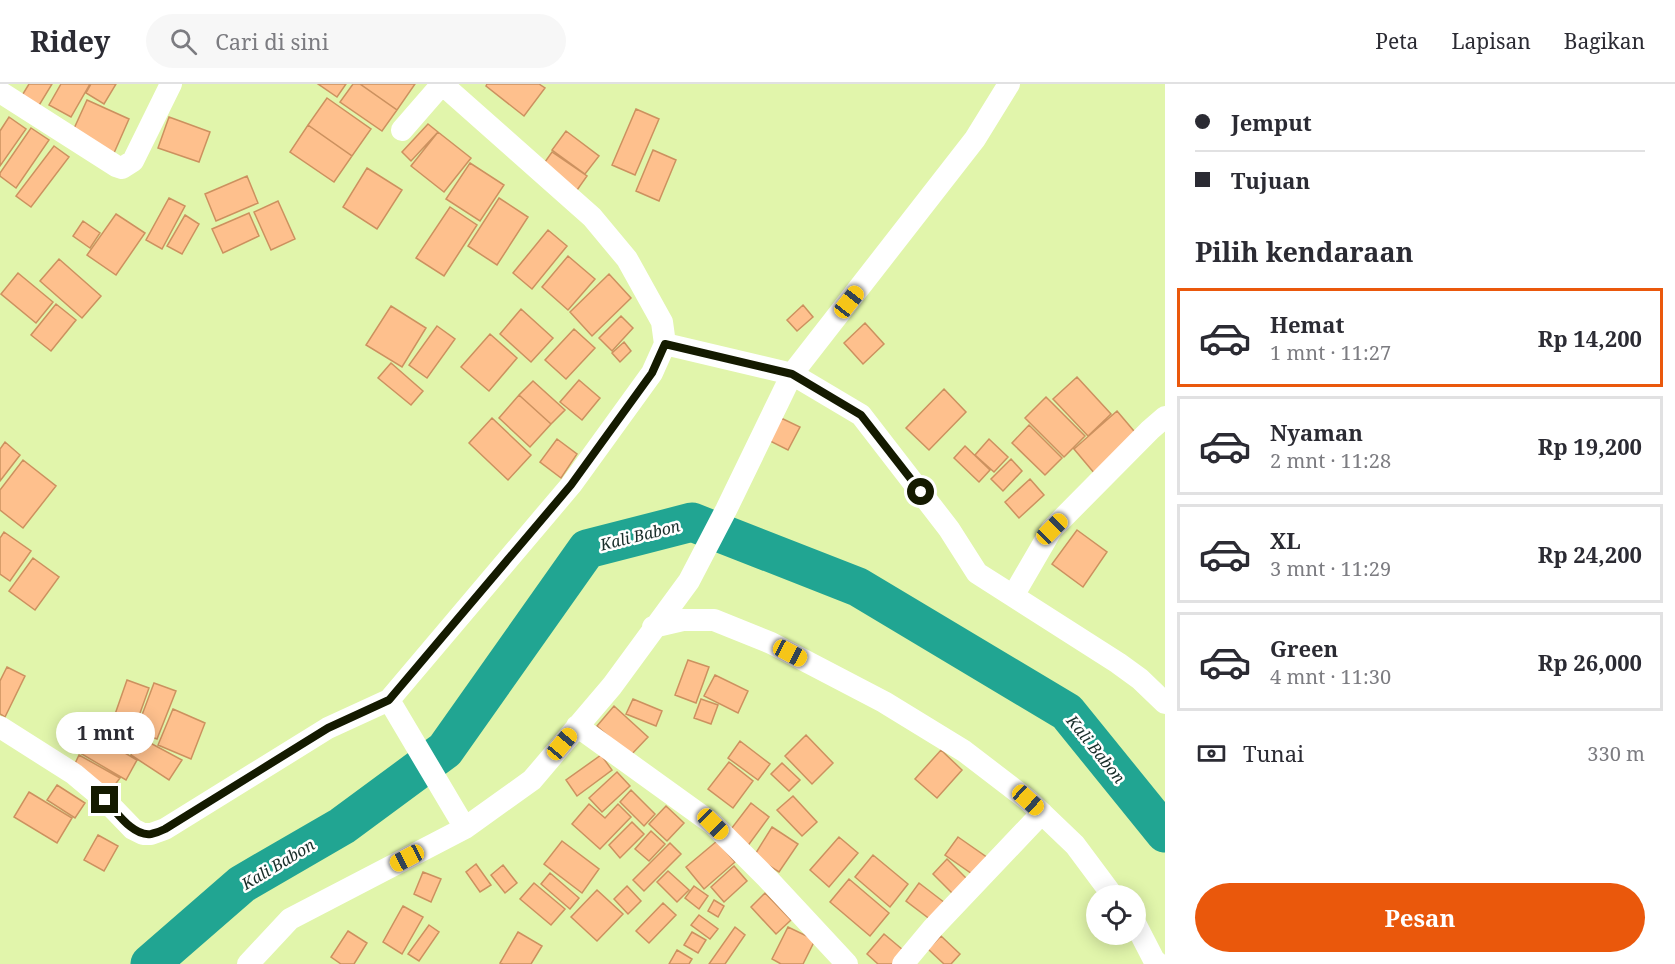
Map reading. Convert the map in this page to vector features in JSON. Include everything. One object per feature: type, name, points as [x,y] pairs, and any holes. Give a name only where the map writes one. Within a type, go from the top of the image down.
[{"type":"street","points":[[0,92],[122,168],[134,161],[171,84]]},
{"type":"street","points":[[0,727],[74,774],[133,828],[143,834],[151,834],[165,829],[328,728],[394,707],[571,485],[652,373],[665,344],[662,322],[627,259],[592,217],[442,84],[402,130]]},
{"type":"street","points":[[248,964],[290,919],[460,819],[532,780],[612,686],[688,580],[726,510],[792,374],[975,139],[1009,84]]},
{"type":"street","points":[[665,344],[792,374],[861,415],[949,529],[977,573],[1118,663],[1140,679],[1165,703]]},
{"type":"street","points":[[1013,596],[1052,529],[1165,417]]},
{"type":"street","points":[[653,627],[683,620],[714,620],[771,643],[884,702],[964,751],[1042,813],[1075,845],[1105,885]]},
{"type":"street","points":[[394,707],[460,819]]},
{"type":"street","points":[[577,726],[713,824],[847,964]]},
{"type":"street","points":[[903,964],[933,928],[1042,813]]},
{"type":"street","points":[[1146,944],[1154,960],[1159,964]]},
{"type":"building","points":[[29,84],[52,84],[35,112],[18,102]]},
{"type":"building","points":[[61,84],[90,84],[71,117],[49,105]]},
{"type":"building","points":[[91,84],[116,84],[104,104],[86,93]]},
{"type":"building","points":[[318,84],[346,84],[337,97]]},
{"type":"building","points":[[353,84],[360,84],[397,110],[382,131],[340,102]]},
{"type":"building","points":[[360,84],[415,84],[397,110]]},
{"type":"building","points":[[487,84],[539,84],[545,88],[524,116],[486,86]]},
{"type":"building","points":[[327,98],[371,129],[352,156],[308,125]]},
{"type":"building","points":[[87,100],[129,119],[114,153],[72,133]]},
{"type":"building","points":[[636,109],[659,119],[635,175],[612,165]]},
{"type":"building","points":[[9,117],[26,129],[0,166],[0,131]]},
{"type":"building","points":[[169,117],[210,132],[199,162],[158,148]]},
{"type":"building","points":[[428,124],[438,132],[411,161],[402,152]]},
{"type":"building","points":[[308,125],[352,156],[334,182],[290,152]]},
{"type":"building","points":[[31,128],[49,140],[16,188],[0,176],[0,173]]},
{"type":"building","points":[[566,131],[599,156],[585,174],[552,150]]},
{"type":"building","points":[[438,132],[471,158],[444,192],[411,166]]},
{"type":"building","points":[[54,146],[69,157],[31,207],[16,196]]},
{"type":"building","points":[[653,150],[676,160],[659,201],[636,191]]},
{"type":"building","points":[[552,152],[587,176],[575,193],[540,169]]},
{"type":"building","points":[[470,163],[504,185],[480,221],[446,199]]},
{"type":"building","points":[[367,168],[402,190],[377,229],[343,207]]},
{"type":"building","points":[[247,176],[258,203],[216,221],[205,194]]},
{"type":"building","points":[[169,198],[185,206],[162,249],[146,240]]},
{"type":"building","points":[[499,198],[528,217],[497,265],[468,246]]},
{"type":"building","points":[[278,201],[295,239],[271,250],[254,212]]},
{"type":"building","points":[[450,207],[477,225],[444,276],[416,258]]},
{"type":"building","points":[[249,213],[259,236],[223,253],[212,229]]},
{"type":"building","points":[[116,214],[145,233],[116,275],[87,255]]},
{"type":"building","points":[[185,215],[199,224],[182,254],[167,246]]},
{"type":"building","points":[[83,221],[100,233],[90,248],[73,236]]},
{"type":"building","points":[[548,230],[567,246],[532,289],[513,273]]},
{"type":"building","points":[[568,256],[595,279],[568,310],[542,287]]},
{"type":"building","points":[[59,259],[101,296],[82,318],[40,281]]},
{"type":"building","points":[[18,273],[53,302],[36,323],[1,294]]},
{"type":"building","points":[[609,274],[631,298],[592,336],[570,312]]},
{"type":"building","points":[[56,304],[76,320],[51,351],[31,335]]},
{"type":"building","points":[[803,305],[813,317],[797,331],[787,320]]},
{"type":"building","points":[[391,306],[426,328],[402,367],[366,345]]},
{"type":"building","points":[[521,309],[553,338],[531,362],[500,334]]},
{"type":"building","points":[[621,316],[633,328],[612,351],[599,338]]},
{"type":"building","points":[[865,323],[884,344],[863,364],[844,343]]},
{"type":"building","points":[[437,326],[455,339],[427,378],[409,365]]},
{"type":"building","points":[[574,329],[595,348],[566,379],[545,360]]},
{"type":"building","points":[[490,334],[517,358],[489,391],[461,367]]},
{"type":"building","points":[[624,342],[631,351],[620,362],[612,353]]},
{"type":"building","points":[[391,363],[423,391],[411,405],[378,378]]},
{"type":"building","points":[[1077,377],[1111,414],[1088,436],[1053,399]]},
{"type":"building","points":[[579,380],[600,398],[582,420],[560,402]]},
{"type":"building","points":[[533,381],[565,410],[551,424],[519,395]]},
{"type":"building","points":[[944,389],[966,412],[929,450],[906,428]]},
{"type":"building","points":[[519,395],[551,424],[530,447],[499,418]]},
{"type":"building","points":[[1046,397],[1085,436],[1064,457],[1025,418]]},
{"type":"building","points":[[1117,411],[1139,437],[1095,474],[1074,449]]},
{"type":"building","points":[[492,418],[531,455],[508,480],[469,443]]},
{"type":"building","points":[[781,418],[800,427],[788,450],[770,441]]},
{"type":"building","points":[[1029,425],[1062,458],[1045,475],[1012,443]]},
{"type":"building","points":[[557,439],[577,454],[561,478],[540,462]]},
{"type":"building","points":[[989,439],[1008,457],[994,472],[975,455]]},
{"type":"building","points":[[5,442],[20,455],[0,481],[0,449]]},
{"type":"building","points":[[965,446],[990,470],[979,482],[954,458]]},
{"type":"building","points":[[1011,459],[1022,471],[1003,491],[991,479]]},
{"type":"building","points":[[23,460],[56,486],[23,528],[0,510],[0,490]]},
{"type":"building","points":[[1030,479],[1044,495],[1019,518],[1005,502]]},
{"type":"building","points":[[1077,530],[1107,552],[1083,587],[1052,564]]},
{"type":"building","points":[[4,532],[31,551],[10,581],[0,574],[0,538]]},
{"type":"building","points":[[33,558],[59,577],[35,610],[9,591]]},
{"type":"building","points":[[688,660],[709,667],[696,703],[675,695]]},
{"type":"building","points":[[7,667],[25,676],[5,717],[0,714],[0,681]]},
{"type":"building","points":[[715,675],[748,691],[738,713],[704,696]]},
{"type":"building","points":[[127,680],[149,688],[135,727],[113,720]]},
{"type":"building","points":[[154,683],[176,691],[157,739],[136,731]]},
{"type":"building","points":[[633,699],[662,711],[656,726],[626,714]]},
{"type":"building","points":[[701,699],[718,705],[711,724],[694,718]]},
{"type":"building","points":[[614,706],[648,737],[630,756],[597,726]]},
{"type":"building","points":[[173,709],[205,723],[191,759],[158,745]]},
{"type":"building","points":[[91,733],[137,760],[126,780],[80,753]]},
{"type":"building","points":[[806,735],[833,763],[812,784],[785,756]]},
{"type":"building","points":[[139,737],[182,760],[169,780],[131,755]]},
{"type":"building","points":[[740,741],[770,764],[758,780],[728,758]]},
{"type":"building","points":[[941,750],[962,770],[937,798],[915,779]]},
{"type":"building","points":[[79,755],[120,778],[108,794],[72,770]]},
{"type":"building","points":[[601,755],[612,770],[577,796],[566,780]]},
{"type":"building","points":[[729,762],[753,781],[733,808],[708,789]]},
{"type":"building","points":[[782,763],[800,780],[789,791],[771,774]]},
{"type":"building","points":[[617,772],[630,786],[602,812],[589,798]]},
{"type":"building","points":[[57,785],[85,803],[75,818],[47,800]]},
{"type":"building","points":[[631,790],[655,814],[644,826],[620,802]]},
{"type":"building","points":[[29,792],[72,818],[57,843],[14,817]]},
{"type":"building","points":[[793,796],[817,822],[802,836],[777,810]]},
{"type":"building","points":[[751,803],[769,817],[747,847],[728,833]]},
{"type":"building","points":[[589,804],[605,818],[618,804],[631,817],[600,849],[572,824]]},
{"type":"building","points":[[666,806],[684,823],[667,841],[649,824]]},
{"type":"building","points":[[632,822],[644,834],[620,858],[609,845]]},
{"type":"building","points":[[772,827],[798,844],[779,872],[754,856]]},
{"type":"building","points":[[651,831],[665,844],[649,861],[635,849]]},
{"type":"building","points":[[98,835],[118,846],[104,871],[84,860]]},
{"type":"building","points":[[839,837],[858,853],[829,887],[810,870]]},
{"type":"building","points":[[958,837],[988,858],[975,876],[945,855]]},
{"type":"building","points":[[562,841],[599,869],[582,893],[544,864]]},
{"type":"building","points":[[717,841],[735,862],[704,889],[686,867]]},
{"type":"building","points":[[670,843],[681,854],[644,891],[633,880]]},
{"type":"building","points":[[873,855],[908,884],[890,907],[855,877]]},
{"type":"building","points":[[947,859],[970,882],[956,897],[933,874]]},
{"type":"building","points":[[476,864],[491,885],[480,892],[466,872]]},
{"type":"building","points":[[503,865],[517,883],[505,893],[491,875]]},
{"type":"building","points":[[734,866],[747,881],[724,902],[711,887]]},
{"type":"building","points":[[668,871],[689,890],[677,902],[657,882]]},
{"type":"building","points":[[423,872],[441,879],[431,902],[414,894]]},
{"type":"building","points":[[550,873],[579,898],[570,909],[541,884]]},
{"type":"building","points":[[849,879],[889,913],[870,936],[830,902]]},
{"type":"building","points":[[534,883],[565,909],[551,925],[520,899]]},
{"type":"building","points":[[919,883],[949,906],[935,923],[906,901]]},
{"type":"building","points":[[627,886],[641,901],[628,914],[614,899]]},
{"type":"building","points":[[694,886],[708,896],[699,909],[685,898]]},
{"type":"building","points":[[597,890],[623,914],[597,941],[571,917]]},
{"type":"building","points":[[765,893],[791,920],[776,934],[751,907]]},
{"type":"building","points":[[714,900],[724,906],[718,917],[708,911]]},
{"type":"building","points":[[663,903],[676,915],[649,943],[636,931]]},
{"type":"building","points":[[403,906],[423,917],[402,954],[383,942]]},
{"type":"building","points":[[699,915],[718,929],[710,939],[691,925]]},
{"type":"building","points":[[429,925],[439,932],[419,961],[408,954]]},
{"type":"building","points":[[735,927],[745,935],[725,964],[709,964]]},
{"type":"building","points":[[788,927],[815,940],[803,964],[781,964],[772,959]]},
{"type":"building","points":[[348,931],[367,943],[354,964],[341,964],[331,957]]},
{"type":"building","points":[[518,932],[542,946],[531,964],[500,963]]},
{"type":"building","points":[[692,932],[706,940],[698,953],[684,945]]},
{"type":"building","points":[[884,934],[909,955],[901,964],[878,964],[867,954]]},
{"type":"building","points":[[941,936],[960,954],[951,964],[944,964],[928,949]]},
{"type":"building","points":[[677,950],[692,959],[689,964],[669,964]]},
{"type":"waterway","name":"Kali Babon","points":[[150,964],[242,884],[342,826],[445,750],[587,549],[692,522],[858,587],[1067,712],[1165,833]]},
{"type":"route","points":[[105,800],[133,828],[143,834],[151,834],[165,829],[328,728],[389,700],[571,485],[652,373],[665,344],[792,374],[861,415],[921,492]]}]
